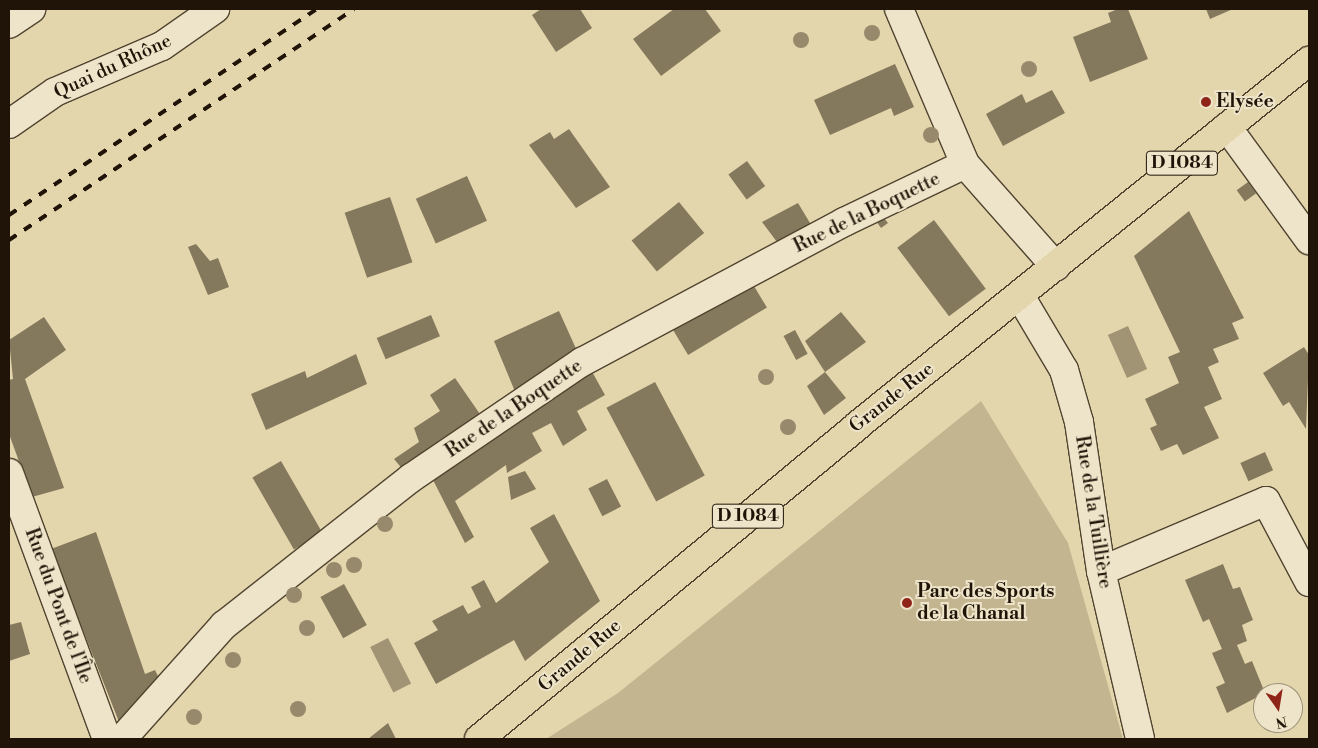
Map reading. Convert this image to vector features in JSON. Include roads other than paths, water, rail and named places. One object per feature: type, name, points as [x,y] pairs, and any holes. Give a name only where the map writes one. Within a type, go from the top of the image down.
[{"type":"main road","name":"Grande Rue","points":[[479,739],[1309,61]]},
{"type":"street","points":[[9,24],[31,9]]},
{"type":"street","name":"Quai du Rhône","points":[[9,124],[55,92],[162,46],[215,9]]},
{"type":"street","points":[[899,9],[965,164],[1056,267]]},
{"type":"street","points":[[1227,127],[1309,240]]},
{"type":"street","name":"Rue de la Boquette","points":[[122,739],[224,625],[436,462],[582,362],[844,222],[965,164]]},
{"type":"street","name":"Rue de la Tuillière","points":[[1020,296],[1064,370],[1079,422],[1101,571],[1140,739]]},
{"type":"street","name":"Rue du Pont de l'Île","points":[[9,474],[107,739]]},
{"type":"street","points":[[1101,571],[1266,501],[1309,582]]},
{"type":"railway","points":[[9,215],[317,9]]},
{"type":"railway","points":[[9,240],[354,9]]},
{"type":"place","name":"Elysée","points":[[1206,102]]},
{"type":"place","name":"Parc des Sports de la Chanal","points":[[907,603]]}]
